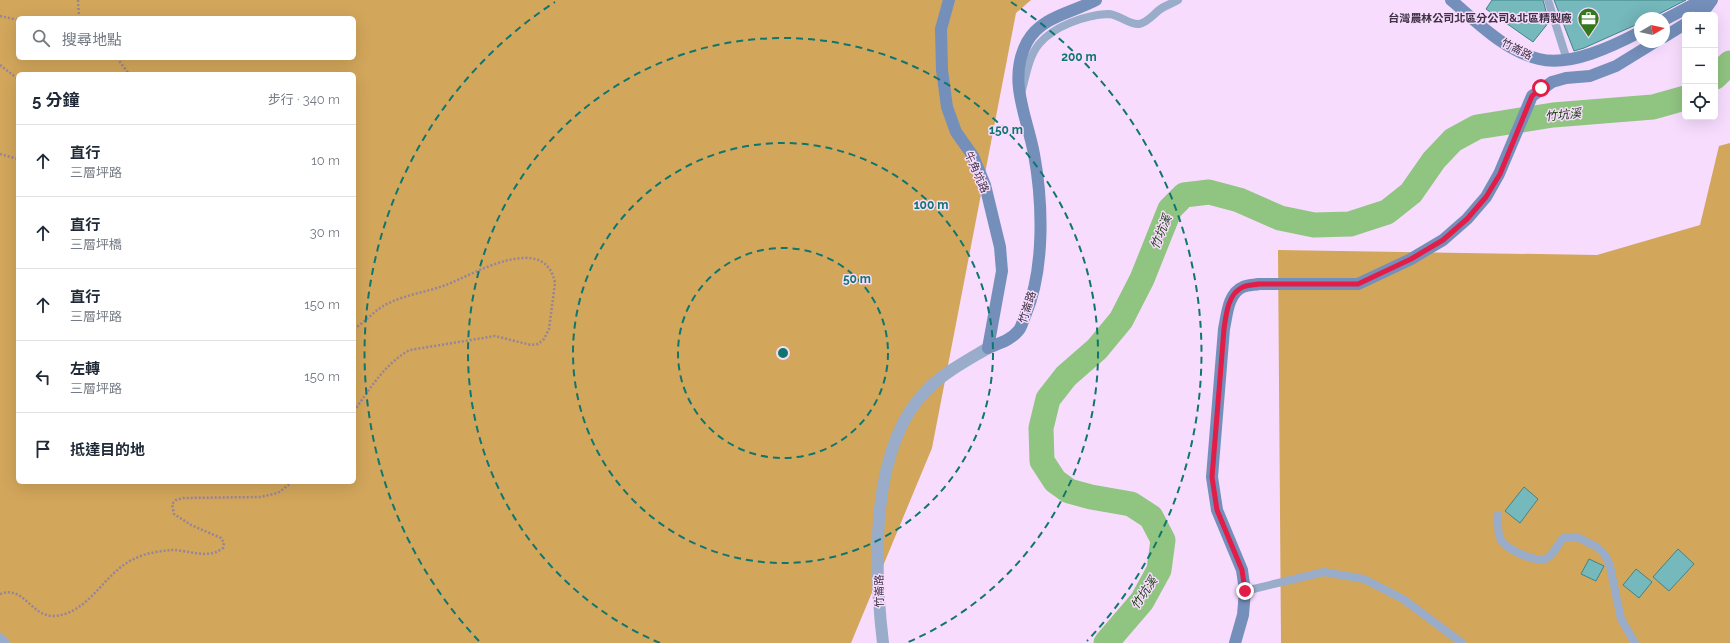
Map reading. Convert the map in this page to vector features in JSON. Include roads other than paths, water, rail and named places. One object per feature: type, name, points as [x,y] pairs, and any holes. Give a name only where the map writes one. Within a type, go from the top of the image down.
[{"type":"street","name":"牛角坑路","points":[[949,0],[941,29],[942,70],[947,108],[956,132],[973,156],[985,185],[1000,247],[1002,271],[988,348]]},
{"type":"street","name":"竹崙路","points":[[883,643],[879,610],[878,533],[881,496],[894,443],[910,409],[927,389],[942,376],[988,348],[1008,340],[1019,329],[1029,307],[1040,242],[1039,193],[1034,154],[1018,90],[1019,69],[1027,42],[1039,26],[1064,13],[1096,0]]},
{"type":"street","name":"竹崙路","points":[[1451,0],[1492,35],[1519,52],[1539,60],[1567,60],[1587,55],[1620,43],[1634,35]]},
{"type":"street","points":[[1670,17],[1702,0]]},
{"type":"street","points":[[1702,12],[1707,8],[1712,0]]},
{"type":"street","points":[[1670,33],[1682,26]]},
{"type":"street","points":[[1234,643],[1243,615],[1245,591],[1242,570],[1217,510],[1212,477],[1224,329],[1228,308],[1235,293],[1243,287],[1259,284],[1358,284],[1374,278],[1443,240],[1467,219],[1486,197],[1502,169],[1532,96],[1552,82],[1601,72],[1616,66],[1645,48]]},
{"type":"lane","points":[[1020,98],[1032,57],[1039,45],[1049,35],[1063,26],[1096,16],[1116,15],[1132,23],[1142,23],[1162,8],[1178,0]]},
{"type":"lane","points":[[1548,0],[1567,60]]},
{"type":"lane","points":[[1498,515],[1498,530],[1501,540],[1507,548],[1525,556],[1540,559],[1546,558],[1563,538],[1570,536],[1577,537],[1597,547],[1605,555],[1610,566],[1621,620],[1635,643]]},
{"type":"lane","points":[[1245,591],[1324,572],[1364,579],[1403,599],[1462,643]]},
{"type":"lane","points":[[0,637],[6,643]]},
{"type":"waterway","name":"竹坑溪","points":[[1718,74],[1730,63]]},
{"type":"waterway","name":"竹坑溪","points":[[1106,643],[1142,601],[1159,570],[1163,540],[1151,517],[1131,504],[1091,497],[1069,491],[1055,481],[1042,461],[1041,428],[1048,399],[1066,376],[1097,349],[1121,320],[1142,279],[1170,209],[1184,195],[1209,192],[1239,200],[1280,218],[1314,225],[1350,224],[1387,212],[1411,193],[1434,160],[1453,140],[1477,127],[1553,115],[1653,107],[1682,99]]},
{"type":"place","name":"台灣農林公司北區分公司&北區精製廠","points":[[1588,38]]}]
